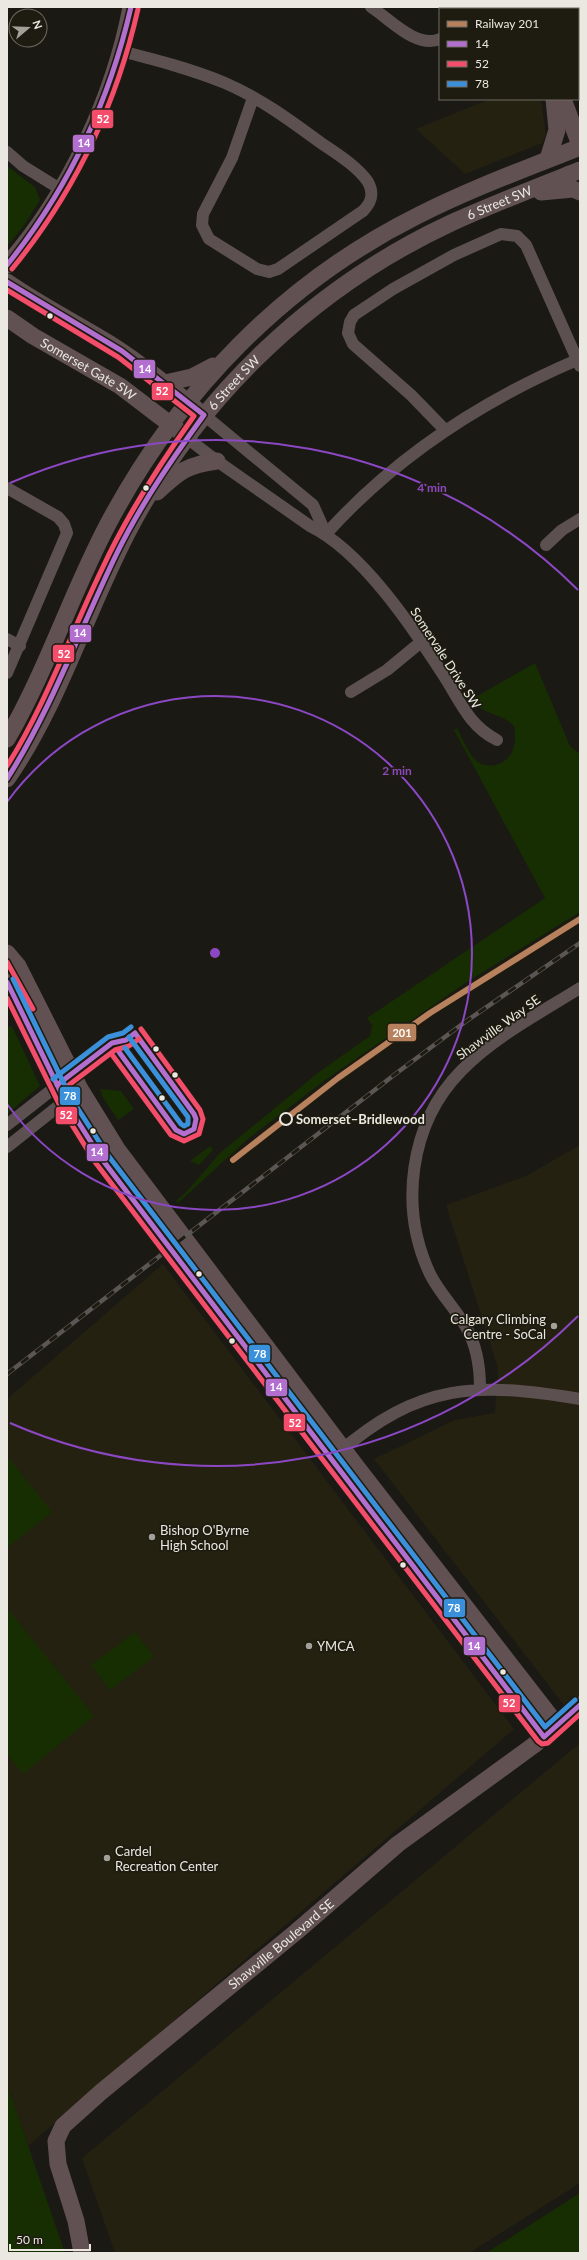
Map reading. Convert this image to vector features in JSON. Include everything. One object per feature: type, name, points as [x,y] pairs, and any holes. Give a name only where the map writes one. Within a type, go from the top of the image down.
[{"type":"street","points":[[7,265],[40,221],[60,188],[94,124],[121,51],[131,7]]},
{"type":"street","points":[[371,7],[420,40],[431,42],[439,39]]},
{"type":"street","points":[[121,51],[180,66],[227,84],[253,98],[295,124],[336,153],[365,177],[371,187],[372,193],[371,200],[363,211],[278,269],[269,272],[257,269],[209,239],[202,225],[203,214],[232,158],[253,98]]},
{"type":"street","points":[[548,159],[557,130],[554,100]]},
{"type":"street","points":[[562,100],[580,146]]},
{"type":"street","name":"6 Street SW","points":[[7,738],[28,699],[106,526],[138,472],[170,424],[224,360],[270,314],[315,278],[359,249],[423,213],[580,146]]},
{"type":"street","points":[[7,152],[22,166],[60,188]]},
{"type":"street","name":"6 Street SW","points":[[7,779],[30,742],[55,693],[108,572],[144,502],[187,438],[226,389],[280,336],[302,317],[354,278],[394,253],[451,223],[580,170]]},
{"type":"street","points":[[524,193],[573,189],[580,192]]},
{"type":"street","points":[[326,534],[374,486],[413,452],[445,430],[487,403],[578,363],[526,245],[522,240],[510,234],[501,234],[454,255],[393,289],[354,315],[350,322],[348,329],[353,344],[411,395],[445,430]]},
{"type":"street","points":[[7,282],[40,304],[110,344],[165,383],[204,415]]},
{"type":"street","name":"Somerset Gate SW","points":[[7,318],[33,336],[120,386],[187,438]]},
{"type":"street","points":[[165,383],[192,377],[224,360]]},
{"type":"street","name":"Somervale Drive SW","points":[[204,415],[313,506],[326,534]]},
{"type":"street","name":"Somervale Drive SW","points":[[187,438],[216,461],[310,526],[326,534],[348,553],[383,591],[421,642],[469,718],[484,733],[497,740]]},
{"type":"street","points":[[144,502],[179,472],[192,465],[216,461]]},
{"type":"street","points":[[7,488],[58,517],[64,524],[67,533],[20,646],[7,673]]},
{"type":"street","points":[[546,545],[562,530],[580,519]]},
{"type":"street","points":[[7,639],[20,646]]},
{"type":"street","points":[[351,692],[387,670],[421,642]]},
{"type":"street","points":[[7,947],[80,1089],[117,1149],[185,1237],[337,1454],[544,1737]]},
{"type":"street","points":[[7,953],[18,966]]},
{"type":"street","points":[[7,982],[65,1101],[101,1158],[170,1248],[557,1725]]},
{"type":"street","name":"Shawville Way SE","points":[[480,1388],[480,1369],[473,1344],[466,1327],[435,1284],[417,1237],[412,1194],[417,1152],[434,1108],[460,1071],[506,1036],[580,988]]},
{"type":"street","points":[[7,1126],[72,1074]]},
{"type":"street","points":[[7,1147],[80,1089]]},
{"type":"street","points":[[337,1454],[378,1423],[410,1404],[441,1395],[480,1388],[527,1391],[580,1399]]},
{"type":"street","name":"Shawville Boulevard SE","points":[[82,2253],[76,2221],[58,2164],[56,2142],[63,2126],[113,2082],[296,1932],[398,1844],[544,1737],[580,1705]]},
{"type":"street","name":"Shawville Boulevard SE","points":[[76,2221],[94,2253]]},
{"type":"shaded area","points":[[488,100],[541,100],[546,136],[542,143],[465,174],[416,129]]},
{"type":"shaded area","points":[[580,1145],[580,1726],[374,1459],[455,1420],[495,1413],[498,1368],[446,1205],[526,1176]]},
{"type":"shaded area","points":[[163,1264],[514,1729],[28,2146],[7,2084],[7,1399]]},
{"type":"shaded area","points":[[580,1743],[580,2183],[469,2253],[115,2253],[82,2158]]},
{"type":"green space","points":[[7,166],[35,187],[40,200],[23,227],[7,246]]},
{"type":"green space","points":[[535,663],[570,746],[580,754],[580,912],[467,982],[324,1081],[249,1138],[178,1203],[176,1201],[188,1190],[220,1153],[319,1072],[370,1036],[372,1025],[367,1018],[545,898],[454,730],[457,728],[469,751],[478,762],[491,766],[501,763],[506,759],[513,750],[515,738],[514,726],[503,718],[482,709],[472,699]]},
{"type":"green space","points":[[12,1026],[40,1086],[7,1114],[7,1027]]},
{"type":"green space","points":[[100,1089],[121,1091],[134,1109],[118,1120],[102,1096]]},
{"type":"green space","points":[[210,1146],[213,1150],[199,1165],[190,1161]]},
{"type":"green space","points":[[7,1456],[52,1512],[7,1548]]},
{"type":"green space","points":[[7,1608],[94,1716],[23,1774],[7,1754]]},
{"type":"green space","points":[[135,1632],[154,1657],[110,1690],[91,1665]]},
{"type":"green space","points":[[7,2084],[65,2253],[7,2253]]},
{"type":"green space","points":[[580,2193],[580,2253],[486,2253]]},
{"type":"railway","points":[[7,1374],[398,1072],[465,1022],[580,943]]},
{"type":"rail line","name":"201","points":[[233,1160],[338,1078],[430,1013],[580,919]]},
{"type":"transit line","name":"14","points":[[7,265],[49,206],[68,175],[84,143],[111,77],[131,7]]},
{"type":"transit line","name":"52","points":[[12,269],[35,240],[55,210],[74,178],[90,146],[105,114],[118,80],[138,9]]},
{"type":"transit line","name":"14","points":[[7,282],[122,351],[204,415],[180,448],[126,535],[103,582],[52,696],[7,779]]},
{"type":"transit line","name":"52","points":[[7,290],[118,357],[194,416],[168,453],[122,529],[90,594],[46,694],[7,766]]},
{"type":"transit line","name":"52","points":[[7,962],[33,1009]]},
{"type":"transit line","name":"78","points":[[13,979],[71,1098],[107,1154],[545,1727],[575,1700]]},
{"type":"transit line","name":"14","points":[[7,982],[65,1101],[101,1158],[544,1737],[580,1705]]},
{"type":"transit line","name":"52","points":[[7,998],[59,1104],[95,1162],[538,1741],[542,1744],[548,1743],[580,1714]]},
{"type":"transit line","name":"78","points":[[53,1079],[108,1037],[123,1033],[131,1027]]},
{"type":"transit line","name":"52","points":[[113,1056],[171,1135],[184,1141],[199,1134],[203,1119],[200,1110],[141,1029]]},
{"type":"transit line","name":"14","points":[[119,1052],[176,1130],[184,1134],[194,1129],[196,1119],[194,1114],[135,1033]]},
{"type":"transit line","name":"14","points":[[57,1085],[112,1043],[126,1040],[135,1033]]},
{"type":"transit line","name":"78","points":[[125,1048],[181,1124],[184,1126],[188,1124],[188,1117],[129,1037]]},
{"type":"transit line","name":"52","points":[[61,1091],[115,1050],[129,1046],[139,1039]]},
{"type":"place","name":"Somerset–Bridlewood","points":[[286,1119]]},
{"type":"place","name":"Calgary Climbing Centre - SoCal","points":[[554,1326]]},
{"type":"place","name":"Bishop O'Byrne High School","points":[[152,1537]]},
{"type":"place","name":"YMCA","points":[[309,1646]]},
{"type":"place","name":"Cardel Recreation Center","points":[[107,1858]]}]
